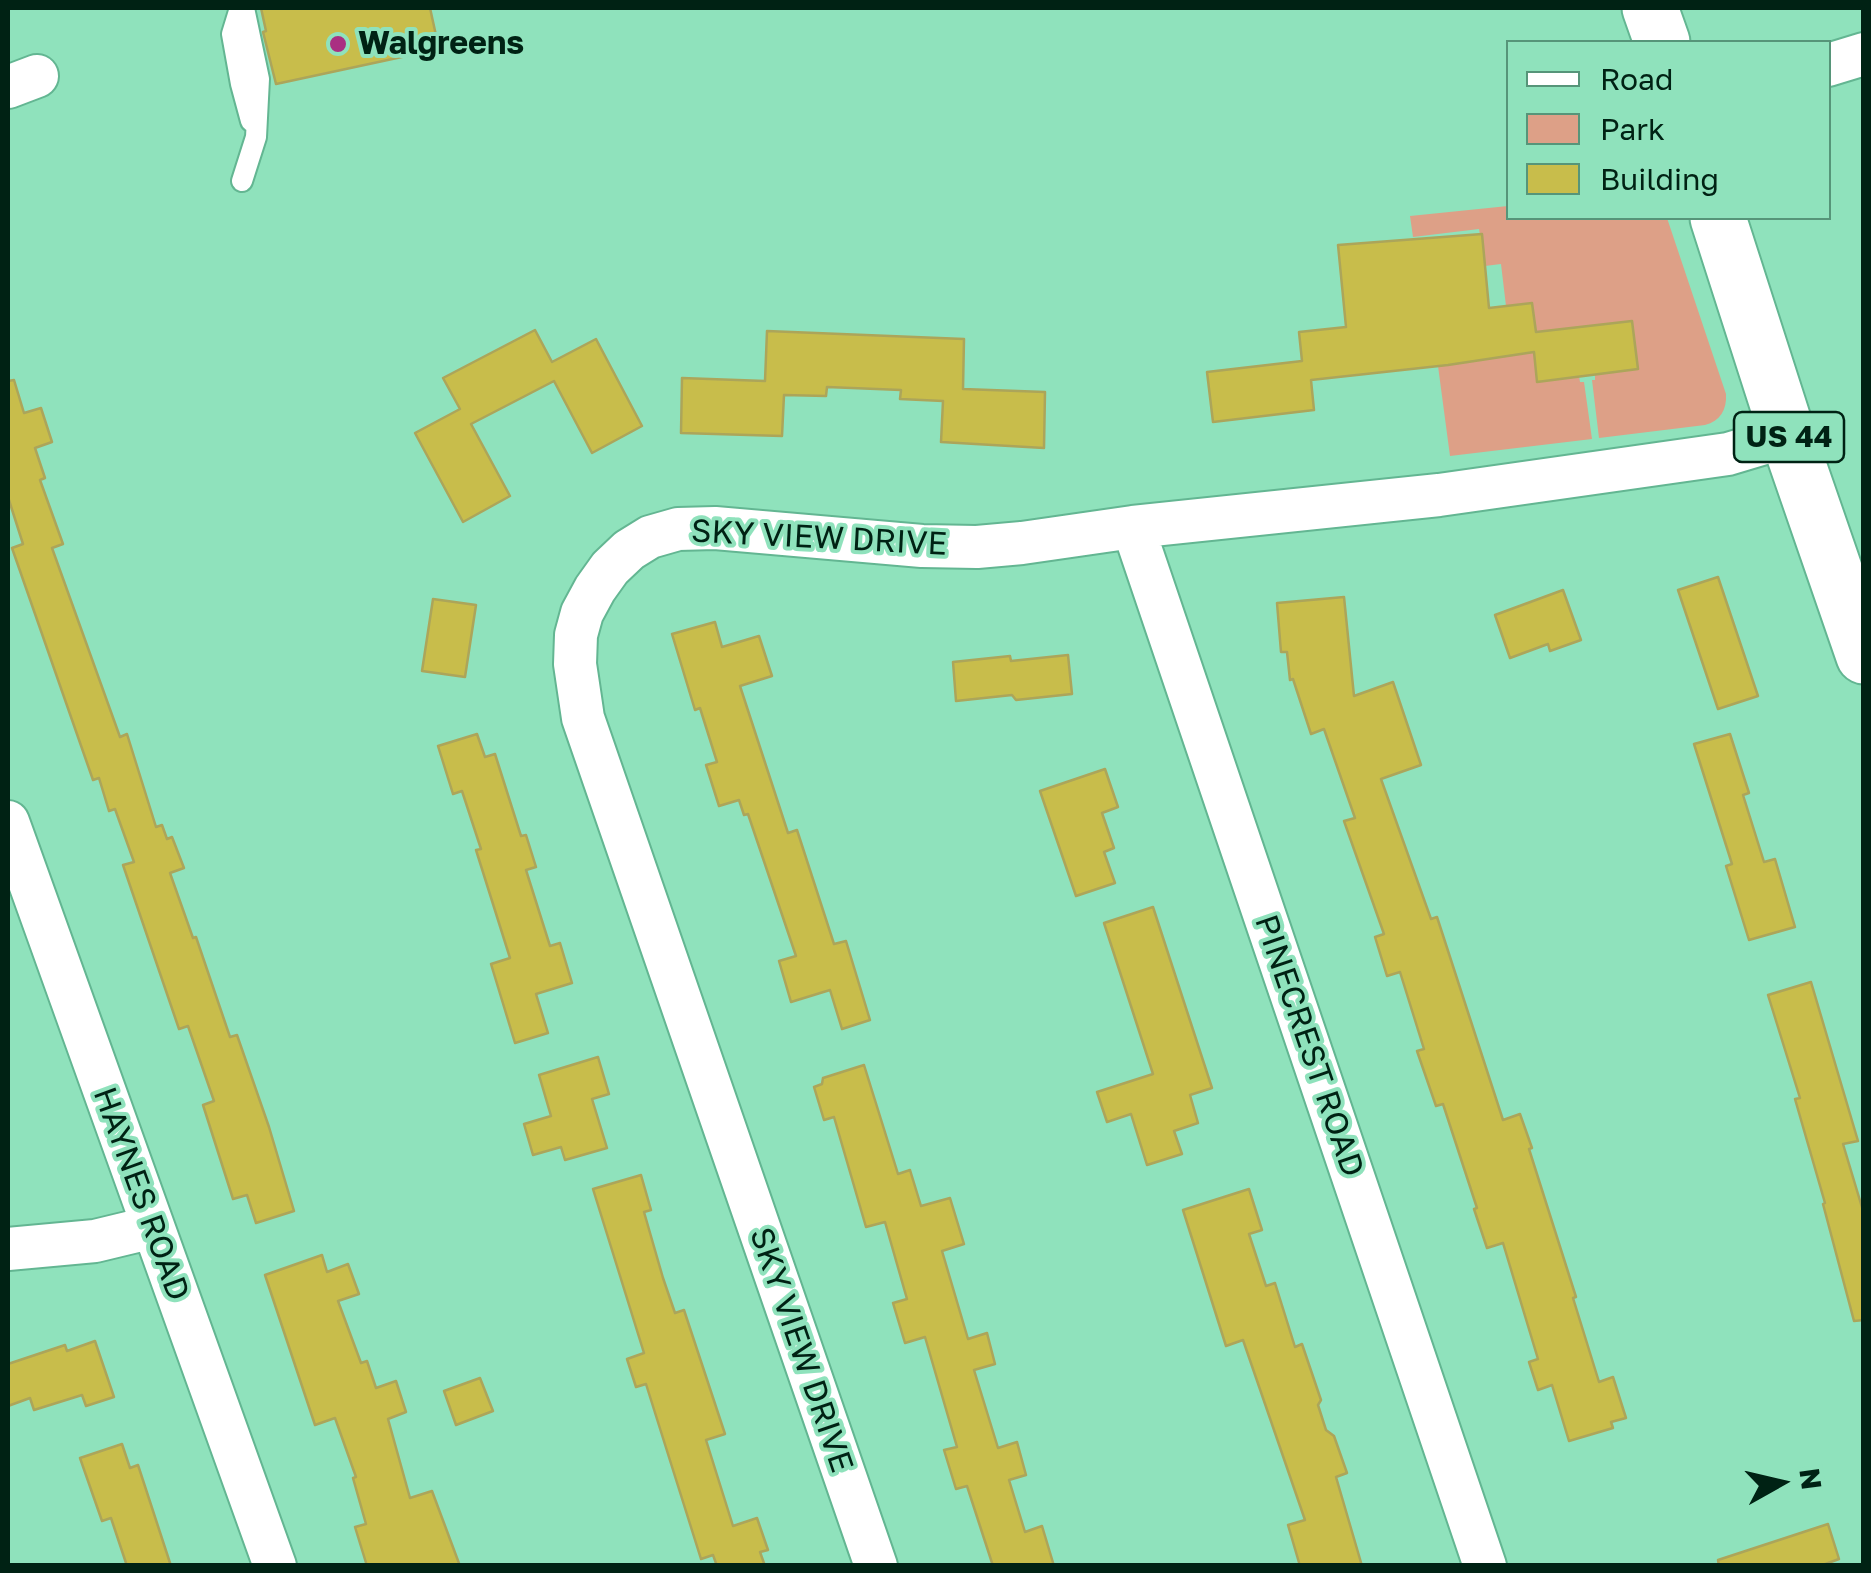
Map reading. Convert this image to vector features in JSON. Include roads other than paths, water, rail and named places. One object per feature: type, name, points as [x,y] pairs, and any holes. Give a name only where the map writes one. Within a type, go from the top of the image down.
[{"type":"highway","points":[[1650,8],[1661,40]]},
{"type":"highway","name":"US 44","points":[[1719,220],[1864,656]]},
{"type":"street","points":[[1831,65],[1864,54]]},
{"type":"street","name":"SKY VIEW DRIVE","points":[[876,1566],[583,718],[575,664],[576,635],[582,613],[610,568],[650,537],[678,529],[715,528],[976,547],[1133,526],[1440,495],[1728,454],[1788,436]]},
{"type":"street","name":"PINECREST ROAD","points":[[1133,526],[1485,1566]]},
{"type":"street","name":"HAYNES ROAD","points":[[8,822],[275,1566]]},
{"type":"street","points":[[8,1248],[95,1240],[153,1227]]},
{"type":"lane","points":[[242,8],[259,79],[256,138],[242,181]]},
{"type":"place","name":"Walgreens","points":[[338,44]]}]
